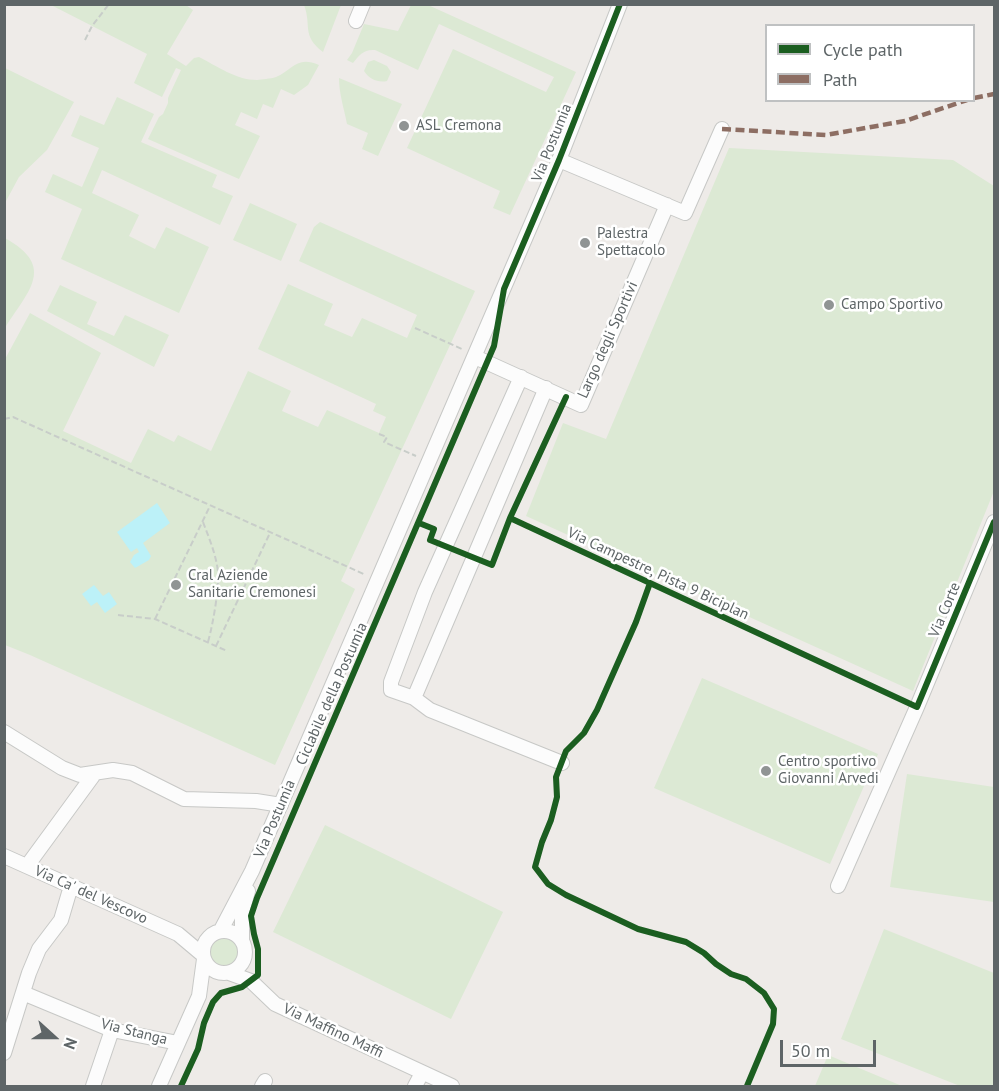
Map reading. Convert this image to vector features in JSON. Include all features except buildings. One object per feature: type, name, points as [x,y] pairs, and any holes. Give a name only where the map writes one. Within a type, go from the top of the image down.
[{"type":"street","points":[[356,21],[363,4]]},
{"type":"street","name":"Via Postumia","points":[[159,1086],[200,996],[204,943],[217,932],[252,871],[429,462],[471,354],[559,160],[620,4]]},
{"type":"street","points":[[559,160],[686,213],[722,129]]},
{"type":"street","name":"Largo degli Sportivi","points":[[471,354],[581,405],[667,205]]},
{"type":"street","points":[[521,377],[425,592],[391,682],[391,690],[414,698],[430,710],[562,763]]},
{"type":"street","points":[[414,698],[546,388]]},
{"type":"street","name":"Via Corte","points":[[838,886],[917,707],[994,522]]},
{"type":"street","points":[[4,732],[62,768],[80,775],[113,770],[132,773],[184,799],[256,801],[281,805]]},
{"type":"street","points":[[27,866],[95,773]]},
{"type":"street","name":"Via Ca' del Vescovo","points":[[4,856],[178,934],[204,957]]},
{"type":"street","name":"Via Postumia","points":[[245,957],[242,912],[252,871]]},
{"type":"street","points":[[4,1053],[29,973],[39,949],[61,920],[71,886]]},
{"type":"street","points":[[217,932],[233,932],[242,939]]},
{"type":"street","name":"Via Ca' del Vescovo","points":[[178,934],[196,936],[217,932]]},
{"type":"street","points":[[204,957],[211,969],[226,973]]},
{"type":"street","points":[[200,996],[212,982],[239,968],[245,957]]},
{"type":"street","points":[[245,957],[250,981]]},
{"type":"street","name":"Via Maffino Maffi","points":[[226,973],[250,981],[275,1004],[452,1086]]},
{"type":"street","name":"Via Stanga","points":[[23,993],[112,1030],[178,1043]]},
{"type":"street","points":[[93,1086],[112,1030]]},
{"type":"street","points":[[415,1086],[422,1073]]},
{"type":"path","points":[[86,40],[92,26],[109,4]]},
{"type":"path","points":[[415,328],[471,354]]},
{"type":"path","points":[[4,419],[13,417],[369,576]]},
{"type":"path","points":[[379,434],[387,437],[384,442],[429,462]]},
{"type":"path","points":[[155,619],[210,506]]},
{"type":"path","points":[[203,522],[218,572],[208,642]]},
{"type":"path","points":[[216,646],[270,533]]},
{"type":"path","points":[[118,615],[155,619],[227,651]]},
{"type":"green space","points":[[51,5],[186,5],[193,10],[167,54],[186,66],[194,58],[199,57],[234,75],[257,80],[276,77],[300,63],[311,62],[319,65],[308,85],[294,95],[281,89],[273,108],[263,104],[257,119],[241,112],[235,125],[260,136],[239,179],[148,139],[159,117],[163,114],[181,70],[176,68],[162,97],[134,83],[147,54]]},
{"type":"green space","points":[[304,5],[341,5],[323,52],[309,35]]},
{"type":"green space","points":[[411,5],[428,5],[576,72],[510,215],[493,208],[500,191],[407,148],[453,49],[546,92],[554,77],[439,24],[418,70],[375,50],[362,53],[353,63],[347,60],[364,24],[398,31]]},
{"type":"green space","points":[[374,60],[387,66],[391,72],[387,81],[374,80],[364,71],[368,62]]},
{"type":"green space","points":[[5,68],[74,102],[47,150],[19,177],[5,203]]},
{"type":"green space","points":[[339,78],[402,104],[378,156],[362,149],[368,133],[347,124]]},
{"type":"green space","points":[[117,97],[154,114],[141,142],[217,175],[212,187],[233,196],[220,225],[102,170],[92,193],[139,215],[129,236],[155,249],[166,227],[209,247],[179,313],[61,259],[82,209],[45,192],[53,174],[82,187],[99,148],[71,136],[80,115],[104,125]]},
{"type":"green space","name":"Campo Sportivo","points":[[729,148],[953,160],[994,186],[994,491],[913,691],[526,516],[563,423],[606,439]]},
{"type":"green space","points":[[250,203],[297,224],[281,261],[233,240]]},
{"type":"green space","name":"Cral Aziende Sanitarie Cremonesi","points":[[320,222],[475,291],[341,581],[355,589],[275,765],[5,645],[4,361],[30,313],[101,353],[63,431],[131,463],[148,429],[174,442],[178,435],[211,451],[248,371],[291,391],[282,411],[318,427],[327,410],[379,433],[386,417],[373,411],[376,404],[258,349],[288,284],[333,304],[324,325],[352,337],[362,318],[407,338],[417,315],[299,261],[314,227]]},
{"type":"green space","points":[[5,238],[21,249],[30,259],[34,269],[29,291],[5,328]]},
{"type":"green space","points":[[60,285],[97,302],[87,324],[114,336],[125,315],[169,335],[154,367],[47,311]]},
{"type":"green space","name":"Centro sportivo Giovanni Arvedi","points":[[702,678],[878,754],[830,864],[654,788]]},
{"type":"green space","points":[[907,774],[994,787],[994,902],[890,887]]},
{"type":"green space","points":[[325,825],[503,912],[451,1019],[273,932]]},
{"type":"green space","points":[[884,929],[994,973],[994,1086],[960,1086],[841,1039]]},
{"type":"green space","points":[[224,937],[235,941],[239,952],[235,963],[224,967],[213,963],[209,952],[213,941]]},
{"type":"green space","points":[[828,1055],[902,1086],[815,1086]]},
{"type":"water","points":[[157,503],[170,523],[143,543],[151,556],[149,560],[135,568],[130,562],[139,552],[137,548],[131,552],[117,532]]},
{"type":"water","points":[[94,585],[103,596],[109,592],[117,604],[105,613],[97,602],[91,606],[82,594]]},
{"type":"marked path","points":[[975,98],[994,94]]},
{"type":"marked path","points":[[722,129],[826,135],[905,121],[961,102]]},
{"type":"cycle path","name":"Ciclabile della Postumia","points":[[181,1086],[198,1049],[204,1023],[213,1002],[221,993],[242,987],[258,975],[258,949],[251,916],[257,898],[494,346],[504,289],[559,160],[620,4]]},
{"type":"cycle path","name":"Via Campestre, Pista 9 Biciplan","points":[[566,397],[510,518],[917,707],[994,522]]},
{"type":"cycle path","points":[[419,523],[434,529],[430,540],[492,565],[510,518]]},
{"type":"cycle path","name":"Via Campestre, Pista 9 Biciplan","points":[[650,583],[636,622],[597,710],[584,733],[566,751],[556,777],[557,797],[551,820],[535,867],[548,884],[566,895],[638,929],[686,942],[731,974],[746,979],[764,993],[774,1009],[773,1024],[747,1086]]},
{"type":"place","name":"ASL Cremona","points":[[404,126]]},
{"type":"place","name":"Palestra Spettacolo","points":[[585,243]]},
{"type":"place","name":"Campo Sportivo","points":[[829,305]]},
{"type":"place","name":"Cral Aziende Sanitarie Cremonesi","points":[[176,585]]},
{"type":"place","name":"Centro sportivo Giovanni Arvedi","points":[[766,771]]}]
